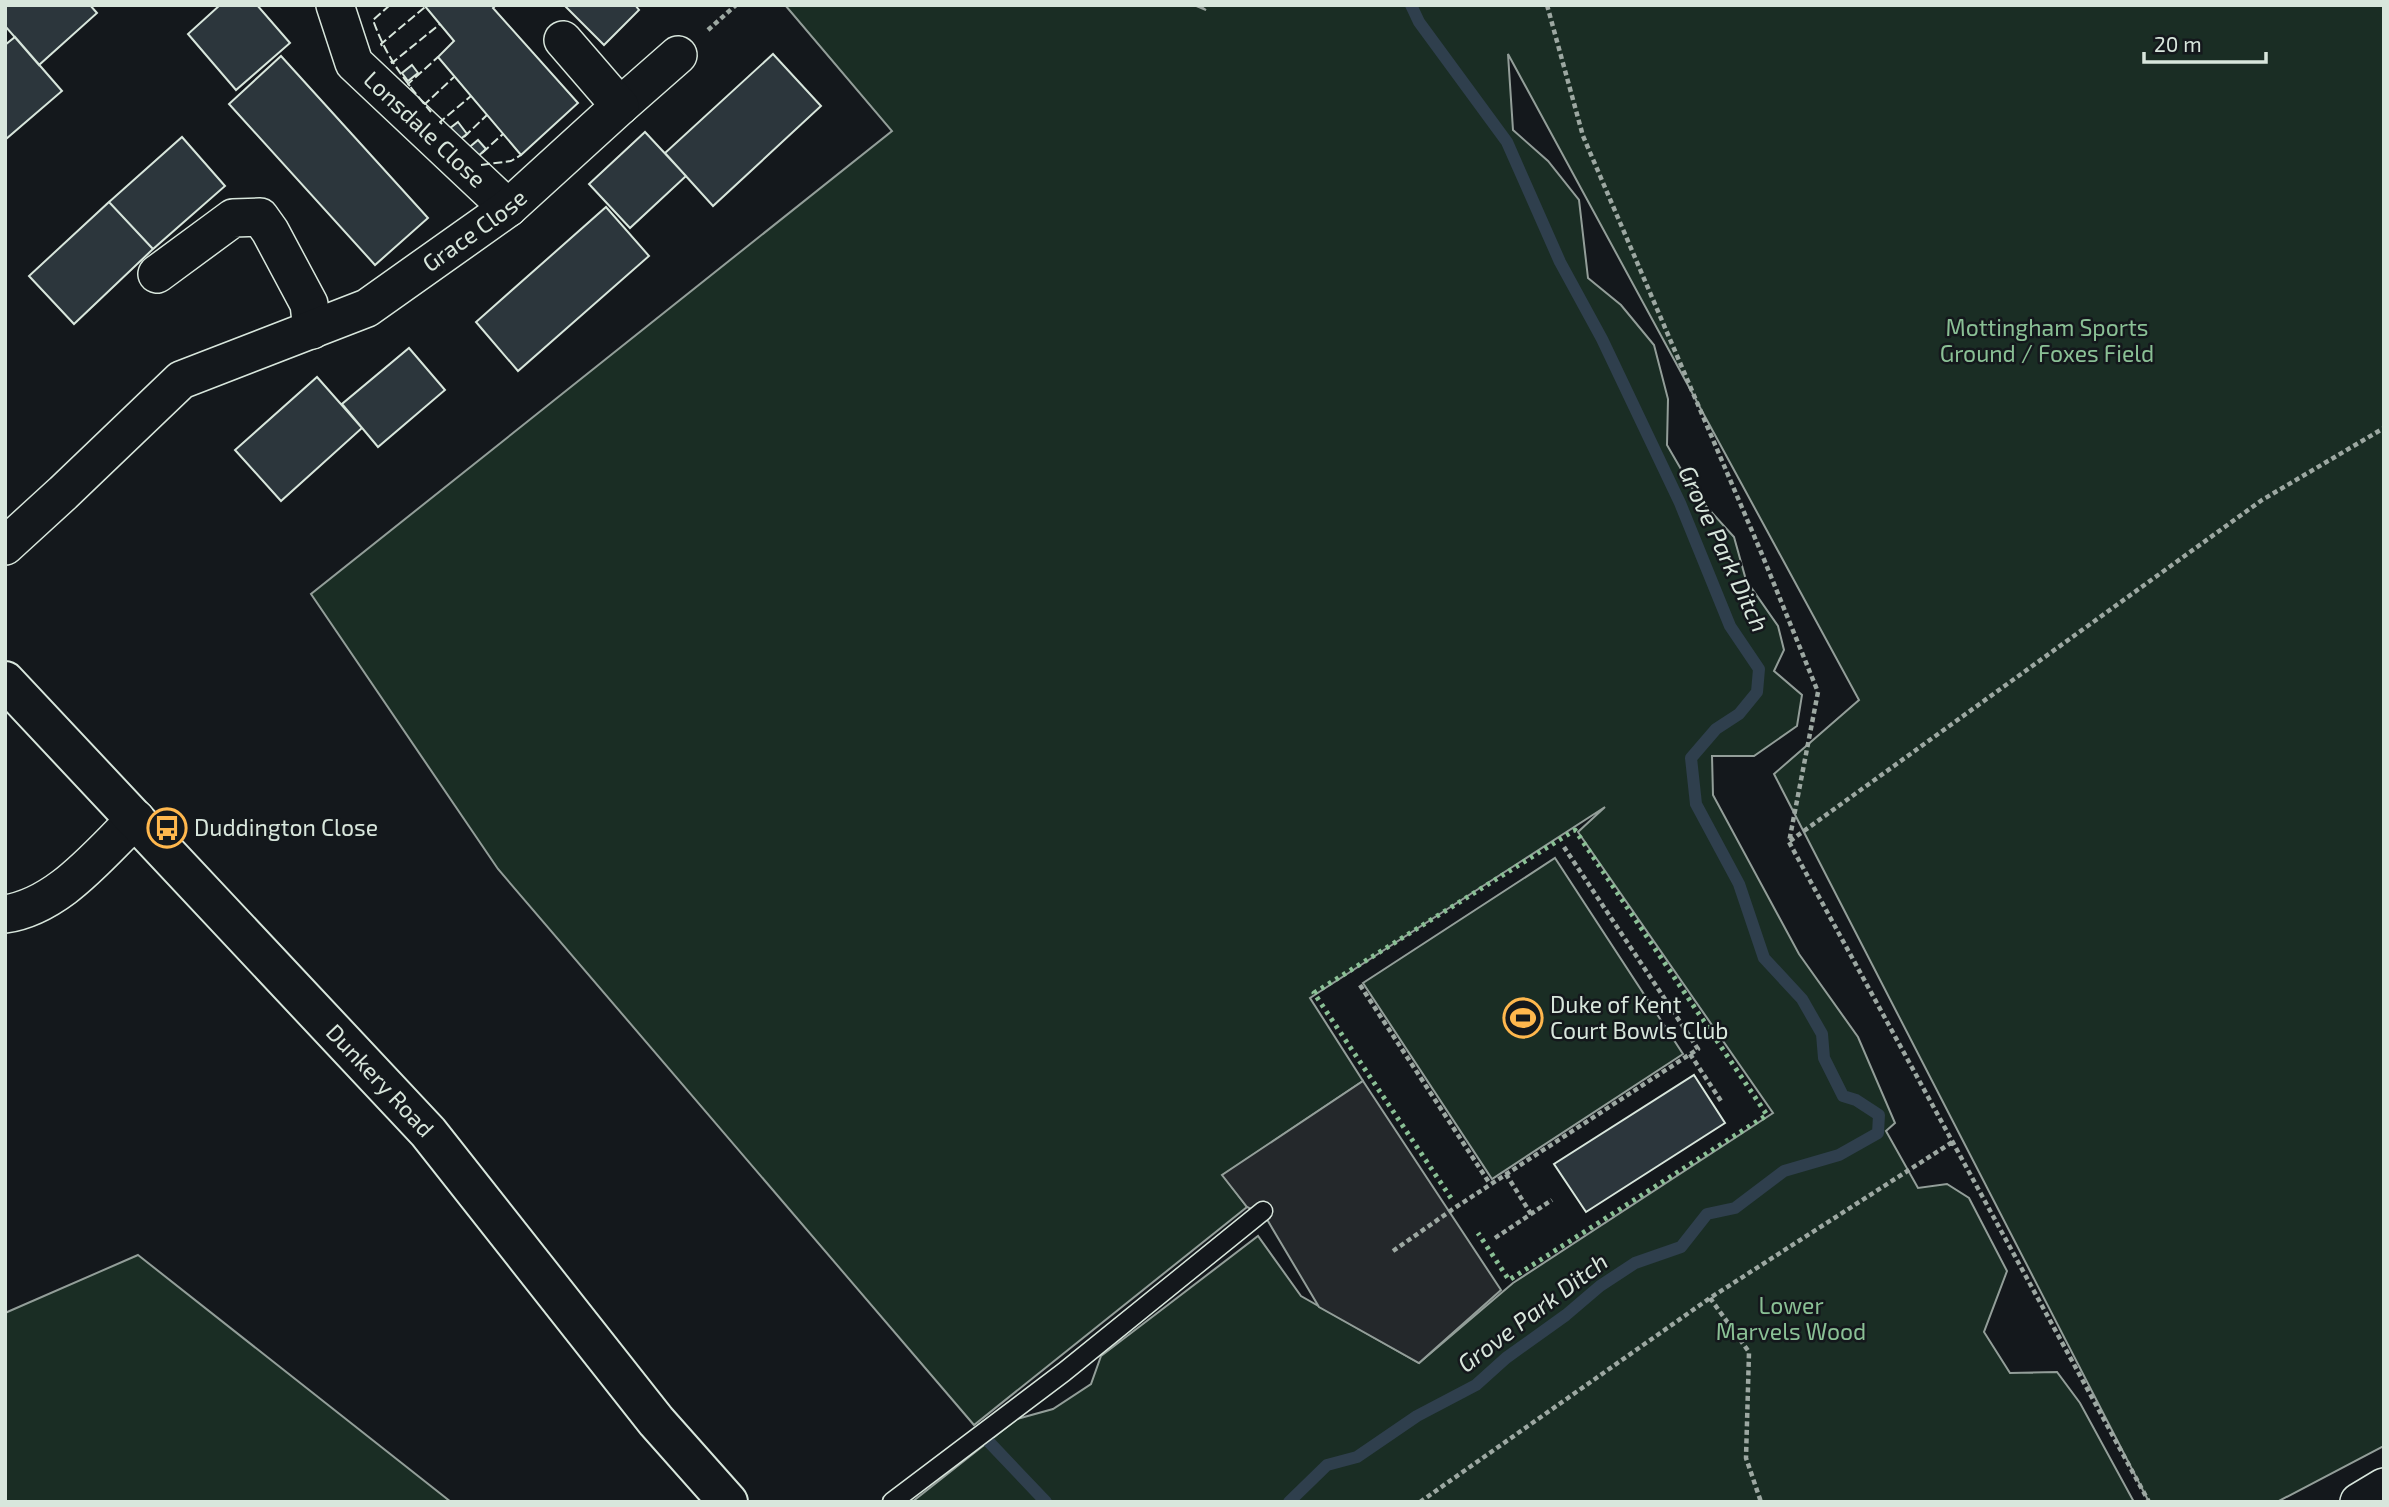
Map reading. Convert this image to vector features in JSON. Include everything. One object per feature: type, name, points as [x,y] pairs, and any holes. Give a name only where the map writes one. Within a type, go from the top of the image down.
[{"type":"street","name":"Lonsdale Close","points":[[335,5],[354,63],[508,208]]},
{"type":"street","points":[[563,40],[620,106]]},
{"type":"street","name":"Grace Close","points":[[5,546],[181,380],[367,309],[508,208],[678,55]]},
{"type":"street","points":[[157,274],[233,218],[260,217],[309,304],[312,330]]},
{"type":"street","name":"Dunkery Road","points":[[5,681],[428,1132],[656,1421],[728,1502]]},
{"type":"street","points":[[5,914],[24,912],[46,902],[136,819]]},
{"type":"street","points":[[2358,1502],[2384,1487]]},
{"type":"lane","points":[[892,1502],[1064,1372],[1263,1211]]},
{"type":"path","points":[[1547,5],[1583,136],[1818,692],[1789,842],[2149,1502]]},
{"type":"path","points":[[1789,842],[2262,500],[2384,428]]},
{"type":"path","points":[[1394,1251],[1490,1184],[1698,1049],[1564,847]]},
{"type":"path","points":[[1360,985],[1490,1184]]},
{"type":"path","points":[[1690,1054],[1721,1101]]},
{"type":"path","points":[[1420,1502],[1710,1298],[1954,1141]]},
{"type":"path","points":[[1506,1174],[1531,1214]]},
{"type":"path","points":[[1495,1238],[1552,1200]]},
{"type":"path","points":[[1710,1298],[1749,1352],[1746,1458],[1761,1502]]},
{"type":"green space","points":[[785,5],[1194,5],[1206,10],[1199,5],[2384,5],[2384,1446],[2277,1502],[2149,1502],[1774,774],[1859,700],[1508,54],[1513,130],[1548,161],[1579,200],[1588,278],[1621,305],[1654,345],[1668,399],[1667,445],[1696,495],[1734,537],[1746,580],[1778,626],[1784,650],[1774,671],[1802,695],[1797,726],[1754,756],[1712,756],[1713,795],[1799,954],[1858,1037],[1895,1123],[1886,1131],[1918,1188],[1947,1184],[1969,1198],[2007,1271],[1984,1332],[2010,1373],[2057,1372],[2080,1403],[2134,1502],[912,1502],[1017,1419],[1053,1409],[1091,1384],[1101,1356],[1258,1236],[1301,1296],[1419,1363],[1513,1283],[1773,1113],[1578,832],[1605,807],[1310,998],[1363,1081],[1223,1175],[1247,1207],[974,1425],[498,869],[311,594],[892,131]]},
{"type":"green space","name":"Duke of Kent Court Bowls Club","points":[[1555,858],[1683,1054],[1492,1179],[1363,983]]},
{"type":"green space","points":[[138,1255],[451,1502],[5,1502],[5,1313]]},
{"type":"shaded area","points":[[1363,1081],[1501,1290],[1419,1363],[1319,1307],[1265,1216],[1247,1207],[1222,1175]]},
{"type":"building","points":[[90,5],[97,13],[39,65],[5,26],[5,7]]},
{"type":"building","points":[[220,5],[257,5],[290,43],[236,90],[188,34]]},
{"type":"building","points":[[424,5],[496,5],[493,8],[578,103],[521,155],[438,57],[454,41]]},
{"type":"building","points":[[564,5],[635,5],[639,10],[604,45]]},
{"type":"building","points":[[15,37],[62,91],[6,139],[5,45]]},
{"type":"building","points":[[773,54],[821,106],[713,206],[665,153]]},
{"type":"building","points":[[281,56],[428,218],[375,265],[229,104]]},
{"type":"building","points":[[412,65],[418,73],[408,81],[402,73]]},
{"type":"building","points":[[458,122],[467,134],[459,140],[449,129]]},
{"type":"building","points":[[645,132],[686,176],[630,228],[589,184]]},
{"type":"building","points":[[182,137],[225,186],[153,249],[109,202]]},
{"type":"building","points":[[478,140],[486,149],[475,159],[466,150]]},
{"type":"building","points":[[109,202],[153,249],[74,324],[29,276]]},
{"type":"building","points":[[606,207],[649,256],[518,371],[476,322]]},
{"type":"building","points":[[409,348],[445,390],[378,447],[342,404]]},
{"type":"building","points":[[317,377],[362,428],[281,501],[235,450]]},
{"type":"building","points":[[1694,1075],[1725,1123],[1586,1212],[1554,1164]]},
{"type":"waterway","name":"Grove Park Ditch","points":[[1289,1502],[1327,1465],[1357,1457],[1417,1416],[1476,1385],[1506,1358],[1566,1315],[1600,1286],[1635,1263],[1681,1247],[1707,1214],[1735,1208],[1784,1171],[1839,1155],[1878,1133],[1879,1115],[1856,1100],[1843,1096],[1824,1058],[1822,1034],[1802,999],[1764,958],[1739,884],[1696,804],[1691,758],[1716,729],[1739,714],[1757,692],[1759,669],[1730,626],[1680,503],[1602,339],[1560,262],[1507,142],[1419,22],[1411,5]]},
{"type":"waterway","name":"Grove Park Ditch","points":[[989,1442],[1046,1502]]},
{"type":"hedge","points":[[1451,1198],[1314,993],[1575,830],[1767,1115],[1509,1280],[1478,1233]]},
{"type":"fence","points":[[390,5],[373,20],[397,69],[431,112]]},
{"type":"fence","points":[[382,46],[381,44],[425,7]]},
{"type":"fence","points":[[391,61],[392,63],[440,24]]},
{"type":"fence","points":[[410,86],[408,84],[438,57]]},
{"type":"fence","points":[[423,102],[425,104],[454,77]]},
{"type":"fence","points":[[442,124],[440,122],[471,96]]},
{"type":"fence","points":[[464,137],[487,115]]},
{"type":"fence","points":[[482,153],[503,134]]},
{"type":"fence","points":[[481,165],[511,161],[521,155]]},
{"type":"place","name":"Duddington Close","points":[[167,828]]},
{"type":"place","name":"Duke of Kent Court Bowls Club","points":[[1523,1018]]},
{"type":"park label","name":"Mottingham Sports Ground / Foxes Field","points":[[2047,341]]},
{"type":"park label","name":"Lower Marvels Wood","points":[[1791,1319]]}]
